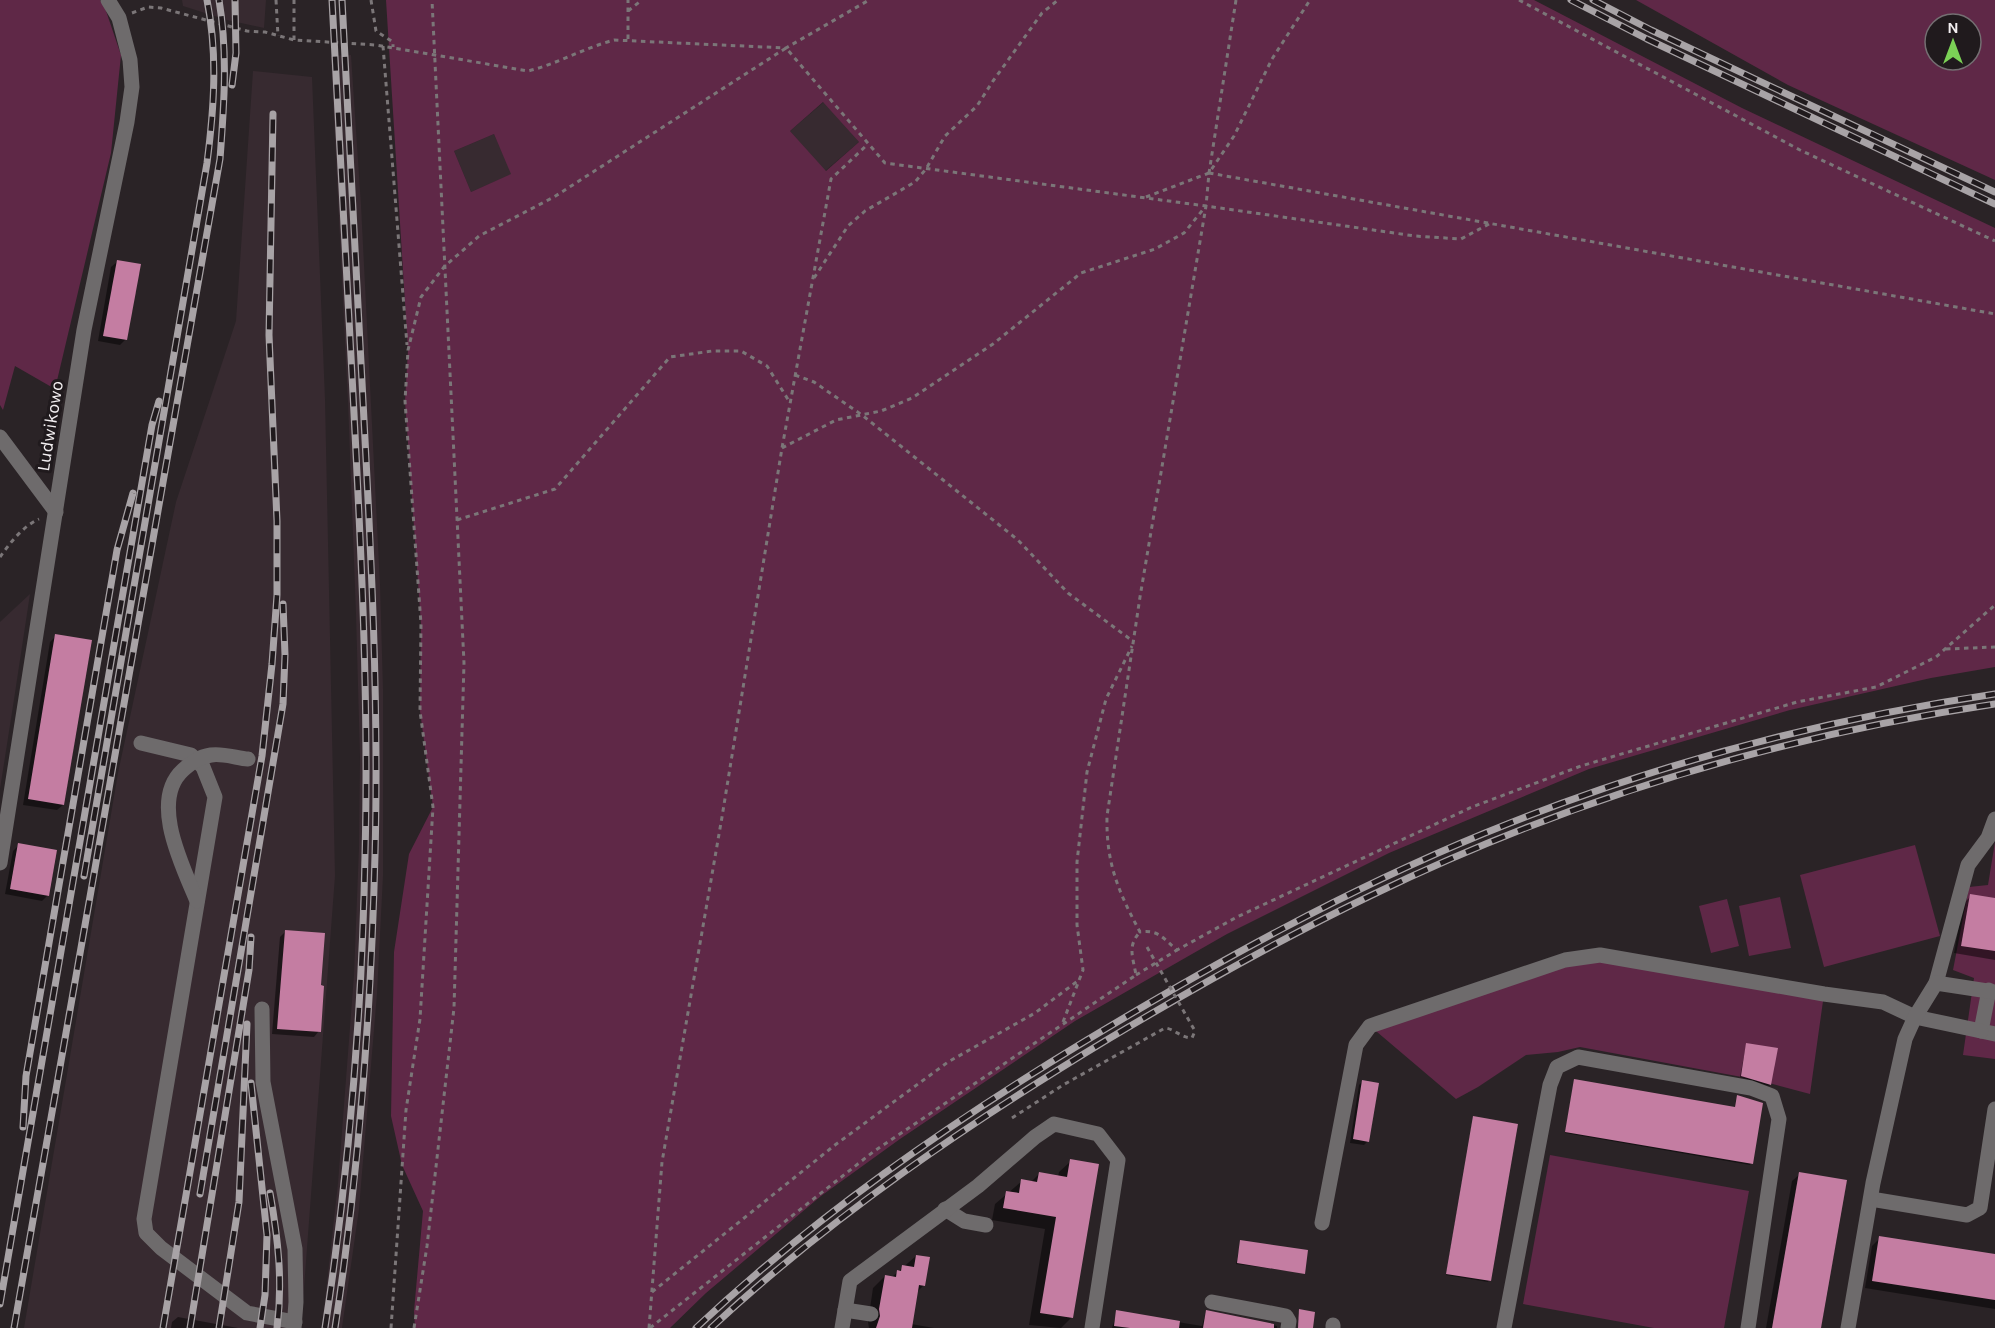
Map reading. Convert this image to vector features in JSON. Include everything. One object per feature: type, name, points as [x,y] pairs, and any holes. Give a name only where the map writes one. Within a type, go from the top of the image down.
[{"type":"street","name":"Ludwikowo","points":[[0,863],[84,330],[127,122],[132,87],[130,60],[119,18],[108,0]]},
{"type":"street","points":[[0,437],[56,512]]},
{"type":"street","points":[[141,743],[191,755],[203,767],[215,797],[144,1219],[146,1233],[161,1248],[247,1313],[295,1325],[295,1249],[263,1082],[262,1009]]},
{"type":"street","points":[[198,902],[176,848],[169,818],[170,790],[179,774],[195,759],[213,754],[248,759]]},
{"type":"street","points":[[1848,1328],[1871,1199],[1905,1039],[1914,1017],[1936,983],[1968,865],[1988,838],[1995,819]]},
{"type":"street","points":[[1322,1223],[1356,1046],[1370,1026],[1565,960],[1600,955],[1883,1002],[1914,1017],[1988,1032],[1992,991],[1936,983]]},
{"type":"street","points":[[1504,1328],[1550,1085],[1557,1067],[1578,1057],[1751,1088],[1772,1096],[1779,1119],[1748,1328]]},
{"type":"street","points":[[1871,1199],[1967,1215],[1980,1208],[1995,1109]]},
{"type":"street","points":[[842,1328],[849,1281],[978,1186],[1035,1137],[1054,1124],[1098,1134],[1118,1160],[1092,1328]]},
{"type":"street","points":[[945,1209],[964,1221],[986,1225]]},
{"type":"street","points":[[1212,1302],[1286,1316],[1289,1321],[1288,1328]]},
{"type":"street","points":[[845,1310],[871,1314]]},
{"type":"path","points":[[276,0],[278,36]]},
{"type":"path","points":[[294,0],[294,40]]},
{"type":"path","points":[[371,0],[376,31],[393,42],[393,48]]},
{"type":"path","points":[[414,1328],[427,1245],[454,1008],[464,663],[432,0]]},
{"type":"path","points":[[628,0],[628,39]]},
{"type":"path","points":[[628,11],[642,0]]},
{"type":"path","points":[[408,350],[421,297],[444,267],[479,236],[554,197],[786,48],[869,0]]},
{"type":"path","points":[[812,281],[848,226],[865,211],[915,182],[926,169],[945,136],[977,106],[1042,14],[1058,0]]},
{"type":"path","points":[[1140,932],[1113,876],[1107,842],[1107,816],[1206,206],[1236,0]]},
{"type":"path","points":[[1209,173],[1233,136],[1272,59],[1310,0]]},
{"type":"path","points":[[1519,0],[1800,150],[1995,241]]},
{"type":"path","points":[[119,18],[148,7],[161,8],[247,31],[265,32],[294,40],[383,46],[528,71],[589,47],[614,40],[786,48],[885,163],[1415,236],[1461,239],[1489,224]]},
{"type":"path","points":[[383,46],[408,350],[405,401],[421,624],[420,711],[433,807],[420,1019],[406,1110],[390,1328]]},
{"type":"path","points":[[649,1328],[662,1162],[812,281],[831,179],[868,144]]},
{"type":"path","points":[[1144,198],[1209,173],[1995,314]]},
{"type":"path","points":[[782,448],[836,420],[881,411],[912,398],[993,344],[1081,273],[1155,249],[1184,233],[1206,206]]},
{"type":"path","points":[[457,520],[555,489],[670,357],[712,351],[741,351],[767,366],[790,402]]},
{"type":"path","points":[[795,375],[814,382],[862,415],[1018,540],[1068,593],[1134,642]]},
{"type":"path","points":[[0,557],[31,522],[56,512]]},
{"type":"path","points":[[649,1328],[873,1152],[1136,975],[1238,917],[1472,807],[1581,766],[1797,702],[1876,687],[1936,657],[1995,605]]},
{"type":"path","points":[[1063,1024],[1083,970],[1077,926],[1077,862],[1087,772],[1106,699],[1134,642]]},
{"type":"path","points":[[1944,650],[1995,647]]},
{"type":"path","points":[[1136,975],[1131,945],[1140,932],[1150,930],[1157,933],[1177,951]]},
{"type":"path","points":[[1012,1118],[1165,1028],[1192,1038],[1195,1031],[1147,947]]},
{"type":"path","points":[[651,1292],[835,1145],[948,1062],[1035,1013],[1079,980]]},
{"type":"shaded area","points":[[0,0],[100,0],[105,8],[121,55],[111,153],[55,389],[15,366],[3,410],[0,405]]},
{"type":"shaded area","points":[[182,0],[266,0],[264,28],[227,20],[183,6]]},
{"type":"shaded area","points":[[386,0],[1534,0],[1742,108],[1995,228],[1995,667],[1931,678],[1790,710],[1589,769],[1389,853],[1227,934],[1075,1021],[900,1139],[821,1196],[706,1293],[670,1328],[415,1328],[414,1311],[423,1211],[402,1165],[391,1116],[394,952],[409,854],[433,807],[420,711],[421,624],[405,401],[408,350]],"holes":[[[823,102],[859,142],[826,171],[790,131]],[[494,134],[511,174],[471,192],[454,151]]]},
{"type":"shaded area","points":[[1636,0],[1995,0],[1995,180],[1788,85]]},
{"type":"shaded area","points":[[351,55],[380,584],[383,689],[383,876],[377,994],[359,1209],[342,1328],[322,1328],[338,1183],[354,975],[359,847],[360,757],[356,614],[331,56]]},
{"type":"shaded area","points":[[253,71],[312,77],[325,399],[335,876],[301,1328],[24,1328],[118,773],[176,502],[236,321]]},
{"type":"shaded area","points":[[824,102],[859,142],[825,171],[790,131]]},
{"type":"shaded area","points":[[494,134],[512,174],[471,192],[454,151]]},
{"type":"shaded area","points":[[30,594],[13,706],[0,789],[0,622]]},
{"type":"shaded area","points":[[1995,842],[1995,1059],[1963,1055],[1974,978],[1953,970],[1969,887],[1988,885]]},
{"type":"shaded area","points":[[1915,845],[1940,936],[1824,967],[1800,875]]},
{"type":"shaded area","points":[[1780,897],[1791,948],[1749,956],[1739,906]]},
{"type":"shaded area","points":[[1727,899],[1739,946],[1711,953],[1699,906]]},
{"type":"shaded area","points":[[1600,955],[1824,994],[1810,1094],[1758,1080],[1580,1047],[1526,1055],[1456,1099],[1370,1026]]},
{"type":"shaded area","points":[[1550,1155],[1749,1191],[1724,1328],[1654,1328],[1523,1304]]},
{"type":"building","points":[[117,260],[141,264],[127,340],[103,336]]},
{"type":"building","points":[[55,634],[92,640],[64,805],[28,799]]},
{"type":"building","points":[[18,843],[57,850],[49,896],[10,889]]},
{"type":"building","points":[[1970,894],[1995,898],[1995,951],[1961,946]]},
{"type":"building","points":[[285,930],[325,933],[321,985],[324,986],[321,1032],[277,1029]]},
{"type":"building","points":[[1746,1043],[1778,1048],[1771,1085],[1741,1076]]},
{"type":"building","points":[[1574,1079],[1735,1107],[1737,1095],[1763,1103],[1753,1164],[1565,1132]]},
{"type":"building","points":[[1362,1080],[1379,1083],[1369,1142],[1353,1139]]},
{"type":"building","points":[[1473,1116],[1518,1124],[1491,1281],[1446,1274]]},
{"type":"building","points":[[1070,1159],[1099,1164],[1073,1318],[1040,1313],[1056,1217],[1003,1208],[1006,1191],[1019,1193],[1021,1179],[1037,1182],[1039,1172],[1067,1177]]},
{"type":"building","points":[[1799,1172],[1847,1180],[1821,1328],[1772,1328]]},
{"type":"building","points":[[1879,1236],[1995,1254],[1995,1300],[1872,1281]]},
{"type":"building","points":[[1240,1240],[1308,1250],[1305,1274],[1237,1263]]},
{"type":"building","points":[[916,1255],[930,1257],[925,1286],[919,1285],[912,1328],[876,1328],[880,1316],[879,1309],[885,1275],[896,1277],[897,1270],[901,1271],[902,1265],[914,1267]]},
{"type":"building","points":[[1299,1309],[1315,1312],[1313,1328],[1298,1328]]},
{"type":"building","points":[[1116,1310],[1180,1321],[1179,1328],[1114,1326]]},
{"type":"building","points":[[1206,1310],[1274,1324],[1274,1328],[1203,1328]]},
{"type":"railway","points":[[84,876],[207,163],[214,82],[213,41],[207,0]]},
{"type":"railway","points":[[14,1328],[220,159],[224,99],[224,40],[219,0]]},
{"type":"railway","points":[[232,85],[236,53],[235,0]]},
{"type":"railway","points":[[325,1328],[341,1210],[353,1092],[361,973],[366,797],[361,567],[332,0]]},
{"type":"railway","points":[[335,1328],[351,1210],[362,1092],[370,973],[376,798],[371,571],[342,0]]},
{"type":"railway","points":[[1571,0],[1647,39],[1995,204]]},
{"type":"railway","points":[[1593,0],[1651,30],[1995,192]]},
{"type":"railway","points":[[163,1328],[262,756],[272,664],[277,595],[277,521],[269,335],[273,114]]},
{"type":"railway","points":[[0,1304],[152,425],[159,401]]},
{"type":"railway","points":[[23,1127],[26,1076],[117,550],[133,493]]},
{"type":"railway","points":[[200,1194],[283,704],[285,655],[283,604]]},
{"type":"railway","points":[[696,1328],[787,1248],[933,1139],[1087,1040],[1184,983],[1332,903],[1485,833],[1672,766],[1864,717],[1995,694]]},
{"type":"railway","points":[[711,1328],[805,1247],[854,1209],[903,1172],[1005,1103],[1110,1038],[1207,982],[1305,928],[1372,895],[1522,830],[1599,801],[1676,776],[1755,753],[1835,734],[1915,717],[1995,704]]},
{"type":"railway","points":[[190,1328],[249,970],[251,937]]},
{"type":"railway","points":[[219,1328],[239,1202],[247,1024]]},
{"type":"railway","points":[[251,1083],[267,1235],[265,1295],[260,1328]]},
{"type":"railway","points":[[270,1193],[279,1260],[280,1294],[277,1328]]}]
